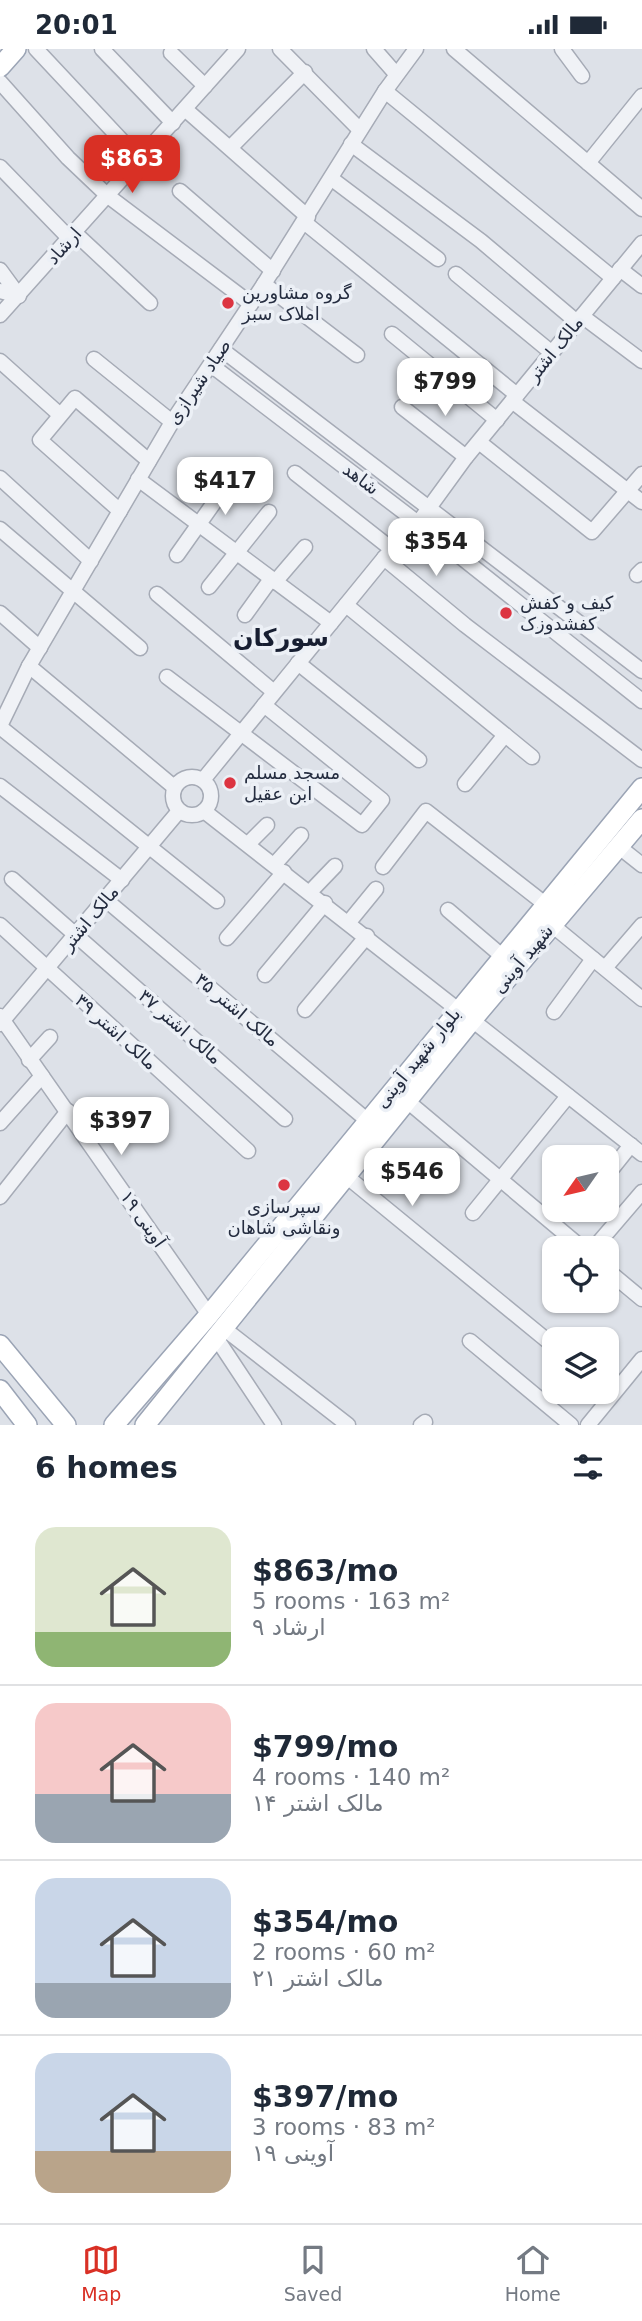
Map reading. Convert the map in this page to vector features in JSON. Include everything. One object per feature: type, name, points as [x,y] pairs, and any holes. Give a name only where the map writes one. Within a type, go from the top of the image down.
[{"type":"main road","points":[[0,67],[16,49]]},
{"type":"main road","name":"بلوار شهید آوینی","points":[[145,1425],[215,1326],[368,1121],[465,1014],[502,956],[642,788]]},
{"type":"main road","name":"شهید آوینی","points":[[406,1100],[465,1014],[552,925],[642,819]]},
{"type":"main road","name":"بلوار شهید آوینی","points":[[114,1425],[215,1326],[406,1100]]},
{"type":"main road","points":[[0,1345],[66,1425]]},
{"type":"main road","points":[[0,1390],[27,1425]]},
{"type":"street","points":[[36,49],[140,160]]},
{"type":"street","points":[[102,49],[173,123]]},
{"type":"street","name":"ارشاد","points":[[0,315],[238,49]]},
{"type":"street","points":[[280,49],[360,131]]},
{"type":"street","points":[[374,49],[396,74]]},
{"type":"street","name":"صیاد شیرازی","points":[[0,727],[29,666],[172,422],[306,220],[396,74],[416,49]]},
{"type":"street","points":[[454,49],[642,209]]},
{"type":"street","points":[[562,49],[582,76]]},
{"type":"street","points":[[171,53],[205,86]]},
{"type":"street","points":[[231,147],[305,72]]},
{"type":"street","points":[[0,82],[68,157],[108,196],[251,304]]},
{"type":"street","points":[[385,91],[547,222],[617,273],[642,286]]},
{"type":"street","points":[[588,163],[642,96]]},
{"type":"street","points":[[185,109],[231,147],[306,220],[642,502]]},
{"type":"street","points":[[351,144],[580,319],[642,361]]},
{"type":"street","points":[[0,167],[26,194],[150,303]]},
{"type":"street","points":[[332,179],[438,259]]},
{"type":"street","points":[[180,191],[273,271]]},
{"type":"street","name":"مالک اشتر","points":[[203,780],[346,605],[418,523],[466,457],[642,243]]},
{"type":"street","points":[[456,274],[552,353]]},
{"type":"street","points":[[2,280],[19,296]]},
{"type":"street","points":[[264,284],[357,355]]},
{"type":"street","points":[[392,334],[497,420]]},
{"type":"street","name":"شاهد","points":[[221,349],[429,505],[642,671]]},
{"type":"street","points":[[94,359],[172,422]]},
{"type":"street","points":[[0,361],[59,414]]},
{"type":"street","name":"شاهد","points":[[211,365],[418,523],[642,701]]},
{"type":"street","points":[[120,511],[40,440],[75,398],[149,461]]},
{"type":"street","points":[[402,407],[466,457]]},
{"type":"street","points":[[479,442],[592,533],[642,474]]},
{"type":"street","points":[[295,473],[389,554],[465,625],[642,760]]},
{"type":"street","points":[[1,479],[91,561]]},
{"type":"street","points":[[138,479],[331,623]]},
{"type":"street","points":[[177,555],[223,489]]},
{"type":"street","points":[[209,587],[269,512]]},
{"type":"street","points":[[0,529],[141,648]]},
{"type":"street","points":[[245,615],[304,547]]},
{"type":"street","points":[[157,594],[274,692]]},
{"type":"street","points":[[346,605],[532,757]]},
{"type":"street","points":[[0,613],[40,648]]},
{"type":"street","points":[[298,663],[419,760]]},
{"type":"street","points":[[29,666],[174,787]]},
{"type":"street","points":[[167,677],[362,825],[382,800],[264,705]]},
{"type":"street","points":[[0,727],[216,901]]},
{"type":"street","points":[[465,784],[505,735]]},
{"type":"street","points":[[184,778],[203,780],[211,795],[204,811],[189,815],[179,811],[173,800],[174,787],[184,778]]},
{"type":"street","points":[[0,786],[71,838],[122,880]]},
{"type":"street","name":"مالک اشتر","points":[[1,1020],[47,970],[179,811]]},
{"type":"street","points":[[204,811],[637,1149],[620,1164]]},
{"type":"street","points":[[383,867],[426,811],[492,859],[545,904]]},
{"type":"street","points":[[248,844],[267,825]]},
{"type":"street","points":[[227,938],[301,835]]},
{"type":"street","points":[[618,846],[642,865]]},
{"type":"street","points":[[310,892],[335,866]]},
{"type":"street","name":"مالک اشتر ۳۷","points":[[12,879],[285,1119]]},
{"type":"street","points":[[349,922],[376,889]]},
{"type":"street","name":"مالک اشتر ۳۵","points":[[106,899],[368,1121]]},
{"type":"street","points":[[265,975],[325,903]]},
{"type":"street","points":[[448,910],[502,956]]},
{"type":"street","name":"مالک اشتر ۳۹","points":[[0,925],[248,1151]]},
{"type":"street","points":[[552,925],[642,999]]},
{"type":"street","points":[[605,968],[642,925]]},
{"type":"street","points":[[305,1010],[367,936]]},
{"type":"street","points":[[554,1012],[593,959]]},
{"type":"street","name":"آوینی ۱۹","points":[[1,1020],[68,1111],[215,1326],[274,1425]]},
{"type":"street","points":[[29,1060],[50,1037]]},
{"type":"street","points":[[0,1123],[42,1076]]},
{"type":"street","points":[[473,1213],[568,1096]]},
{"type":"street","points":[[406,1100],[568,1236]]},
{"type":"street","points":[[0,1197],[68,1111]]},
{"type":"street","points":[[345,1175],[542,1336]]},
{"type":"street","points":[[604,1236],[642,1192]]},
{"type":"street","points":[[619,1280],[642,1299]]},
{"type":"street","points":[[215,1326],[348,1425]]},
{"type":"street","points":[[470,1341],[571,1425]]},
{"type":"street","points":[[619,1386],[637,1375],[642,1359]]},
{"type":"street","points":[[588,1425],[602,1404]]},
{"type":"place","name":"گروه مشاورین املاک سبز","points":[[228,303]]},
{"type":"place","name":"کیف و کفش کفشدوزک","points":[[506,613]]},
{"type":"place","name":"مسجد مسلم ابن عقیل","points":[[230,783]]},
{"type":"place","name":"سپرسازی و‌نقاشی شاهان","points":[[284,1185]]},
{"type":"district","name":"سورکان","points":[[281,638]]}]
